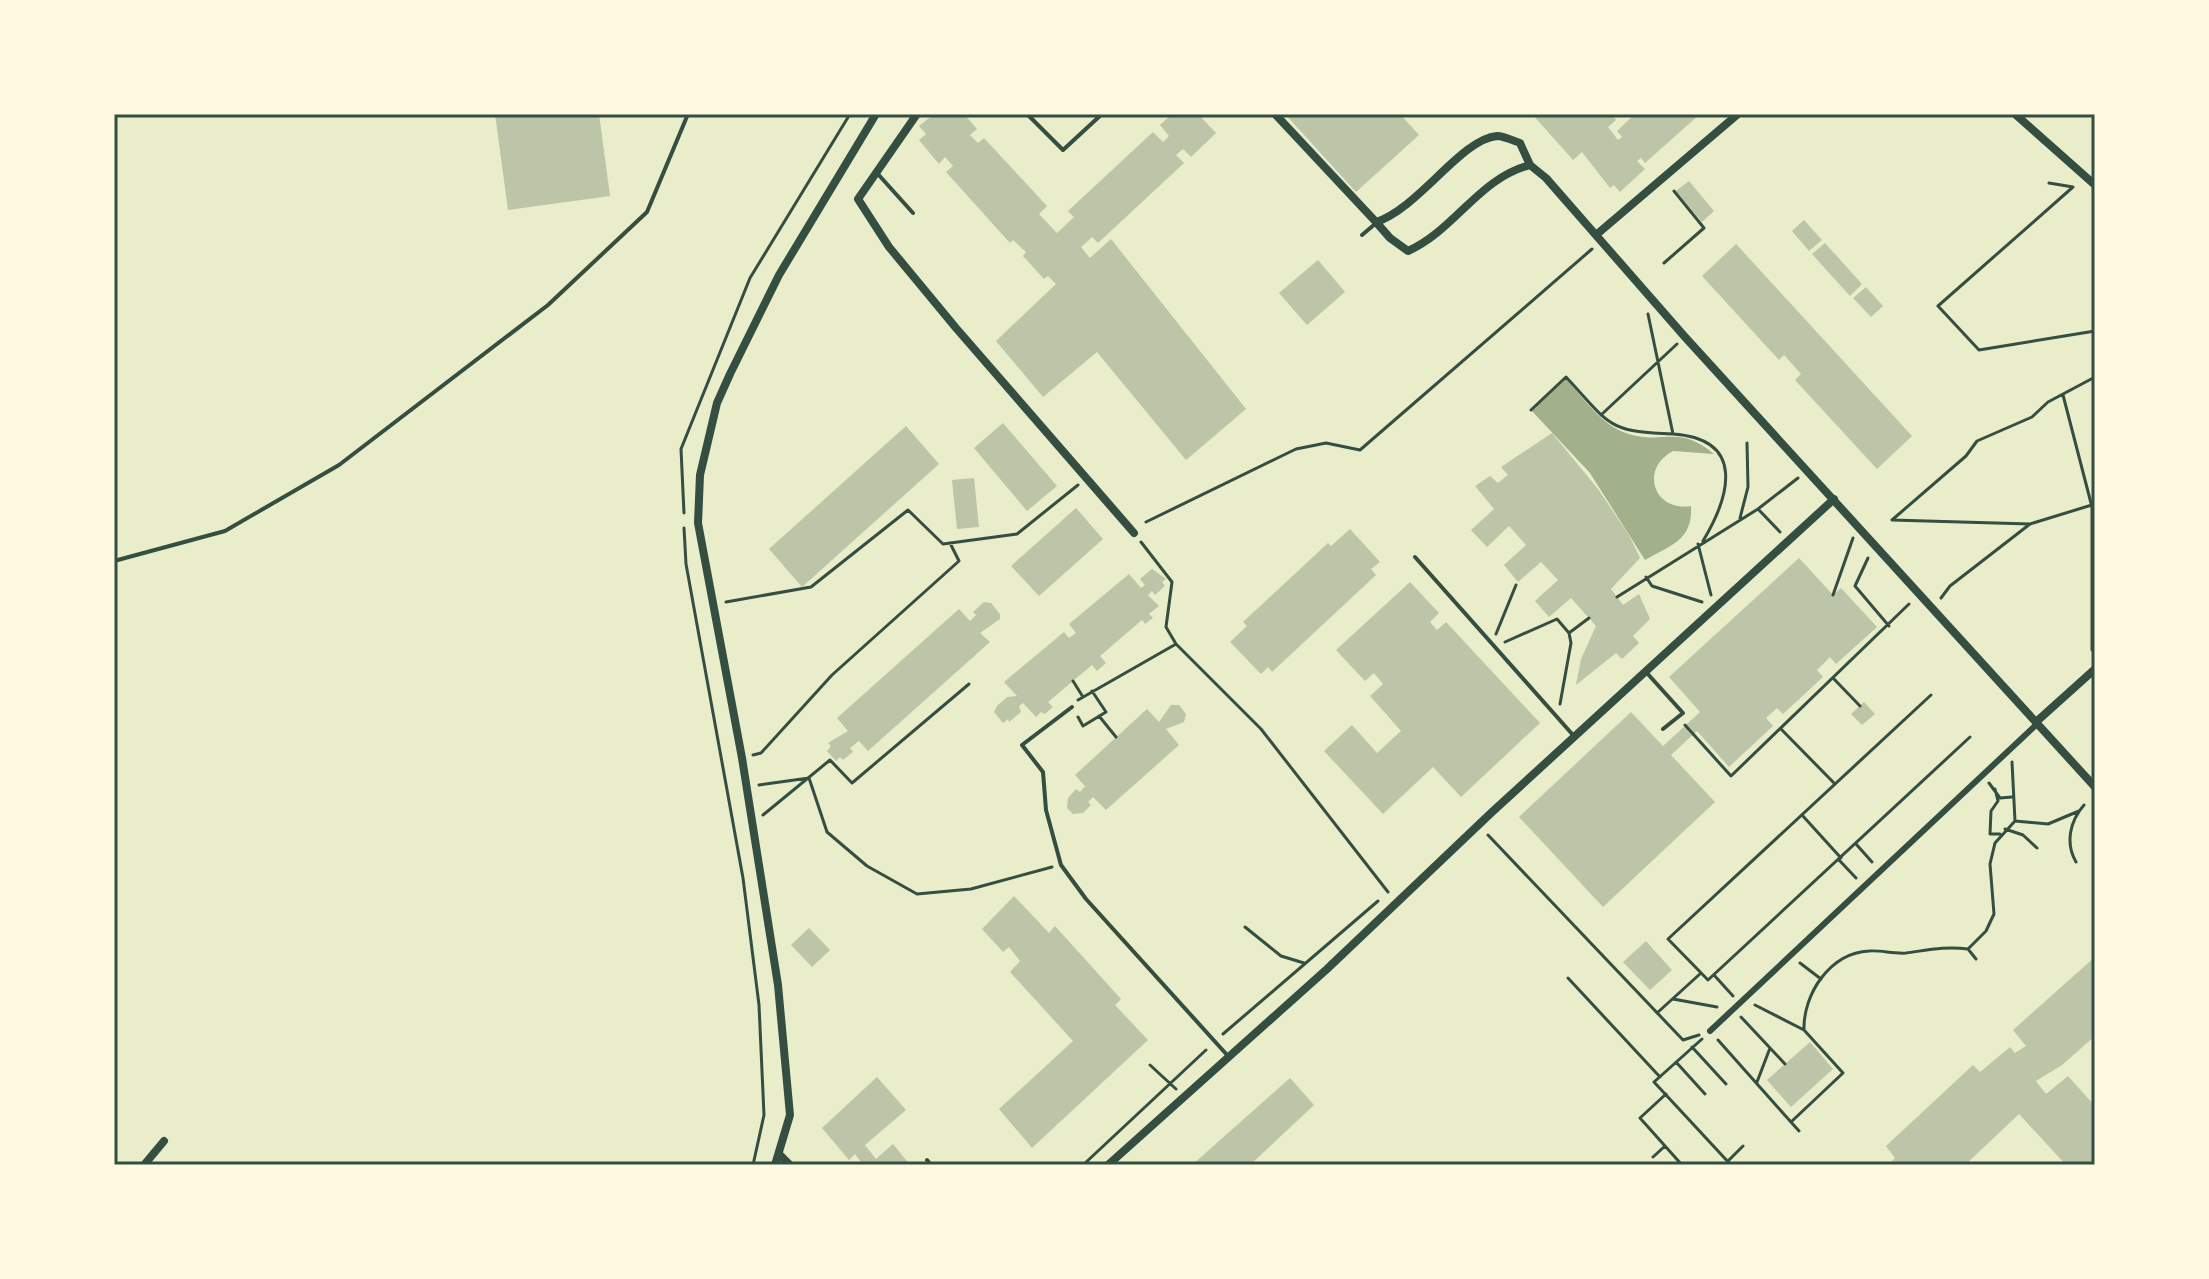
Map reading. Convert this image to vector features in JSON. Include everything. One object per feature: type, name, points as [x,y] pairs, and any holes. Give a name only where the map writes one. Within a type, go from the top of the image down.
[{"type":"street","points":[[775,1165],[790,1115],[778,985],[742,758],[698,523],[700,475],[717,403],[779,275],[876,114]]},
{"type":"street","points":[[917,114],[858,199],[889,247],[1134,533]]},
{"type":"street","points":[[1275,114],[1390,238],[1408,251],[1451,223],[1496,178],[1530,165]]},
{"type":"street","points":[[1599,238],[1738,114]]},
{"type":"street","points":[[2015,114],[2095,185]]},
{"type":"street","points":[[1376,222],[1409,206],[1479,142],[1498,136],[1520,143],[1530,165],[2095,787]]},
{"type":"street","points":[[1108,1165],[1327,969],[1714,606],[1834,499]]},
{"type":"street","points":[[1710,1031],[2095,669]]},
{"type":"street","points":[[144,1165],[164,1141]]},
{"type":"street","points":[[779,1154],[790,1165]]},
{"type":"lane","points":[[114,561],[225,531],[339,465],[548,305],[647,212],[688,114]]},
{"type":"lane","points":[[1027,114],[1063,150],[1102,114]]},
{"type":"lane","points":[[875,171],[913,213]]},
{"type":"lane","points":[[1362,235],[1376,222]]},
{"type":"lane","points":[[1415,557],[1575,738]]},
{"type":"lane","points":[[1646,672],[1683,713],[1663,729]]},
{"type":"lane","points":[[1072,707],[1022,745],[1043,772],[1046,810],[1061,865],[1086,899],[1228,1056]]},
{"type":"lane","points":[[927,1160],[931,1165]]},
{"type":"path","points":[[753,1165],[764,1115],[759,1005],[743,878],[686,564],[681,449],[750,278],[850,114]]},
{"type":"path","points":[[2049,183],[2073,187],[1938,306],[1979,350],[2095,331]]},
{"type":"path","points":[[1664,263],[1704,228],[1674,191]]},
{"type":"path","points":[[1146,522],[1296,449],[1326,443],[1360,450],[1599,238]]},
{"type":"path","points":[[1643,289],[1673,434]]},
{"type":"path","points":[[1601,415],[1685,337]]},
{"type":"path","points":[[1531,410],[1566,377],[1601,415],[1623,431],[1691,436],[1703,443],[1724,465],[1728,486],[1722,510],[1701,542],[1714,606],[1652,586],[1646,577]]},
{"type":"path","points":[[2030,524],[1892,520],[1959,462],[1977,441],[2032,417],[2063,393],[2095,377]]},
{"type":"path","points":[[2063,393],[2094,507],[2092,650]]},
{"type":"path","points":[[1740,519],[1748,487],[1747,443]]},
{"type":"path","points":[[1617,597],[1758,509],[1808,471]]},
{"type":"path","points":[[714,605],[811,587],[908,510],[943,544],[1017,534],[1085,478]]},
{"type":"path","points":[[1933,606],[1950,586],[2030,524],[2059,513],[2094,507]]},
{"type":"path","points":[[1758,509],[1789,541]]},
{"type":"path","points":[[1833,595],[1858,523]]},
{"type":"path","points":[[1083,1165],[1215,1042],[1388,892],[1261,729],[1176,644],[1166,627],[1172,582],[1134,533]]},
{"type":"path","points":[[742,758],[761,753],[832,675],[959,561],[950,543]]},
{"type":"path","points":[[1875,543],[1855,586],[1889,626]]},
{"type":"path","points":[[1493,645],[1516,585]]},
{"type":"path","points":[[1677,717],[1731,776],[1920,593]]},
{"type":"path","points":[[1569,633],[1589,618]]},
{"type":"path","points":[[1493,645],[1557,619],[1569,633],[1571,643],[1558,719]]},
{"type":"path","points":[[1092,691],[1106,712],[1083,726],[1072,707],[1083,697],[1092,691],[1176,644]]},
{"type":"path","points":[[1834,679],[1860,706]]},
{"type":"path","points":[[1073,681],[1083,697]]},
{"type":"path","points":[[753,823],[830,760],[852,783],[969,684]]},
{"type":"path","points":[[1931,695],[1668,939],[1708,980],[1970,737]]},
{"type":"path","points":[[1099,716],[1116,737]]},
{"type":"path","points":[[1781,729],[1835,784]]},
{"type":"path","points":[[2013,746],[2015,821]]},
{"type":"path","points":[[1982,776],[2000,798],[2012,797]]},
{"type":"path","points":[[747,787],[809,778]]},
{"type":"path","points":[[809,778],[827,832],[867,866],[917,894],[971,889],[1061,865]]},
{"type":"path","points":[[1995,789],[1998,801],[1991,811],[1990,834],[2001,834]]},
{"type":"path","points":[[2076,862],[2070,830],[2084,805]]},
{"type":"path","points":[[1968,949],[1986,931],[1994,914],[1990,864],[2005,829],[2015,821],[2048,824],[2079,811]]},
{"type":"path","points":[[1802,815],[1864,887]]},
{"type":"path","points":[[2005,829],[2023,835],[2037,848]]},
{"type":"path","points":[[1481,840],[1488,834],[1683,1040],[1710,1031]]},
{"type":"path","points":[[1856,844],[1881,871]]},
{"type":"path","points":[[1245,927],[1281,956],[1327,969]]},
{"type":"path","points":[[1804,1030],[1803,1015],[1821,979],[1838,961],[1868,951],[1903,953],[1938,947],[1968,949],[1976,959]]},
{"type":"path","points":[[1791,955],[1821,979]]},
{"type":"path","points":[[1657,1013],[1701,973]]},
{"type":"path","points":[[1714,975],[1742,1002],[1804,1030],[1843,1073],[1791,1122]]},
{"type":"path","points":[[1568,978],[1660,1077]]},
{"type":"path","points":[[1673,999],[1734,1010],[1785,1064]]},
{"type":"path","points":[[1710,1031],[1654,1082],[1730,1163],[1743,1146]]},
{"type":"path","points":[[1710,1031],[1799,1131]]},
{"type":"path","points":[[1692,1047],[1726,1084]]},
{"type":"path","points":[[1756,1082],[1770,1048]]},
{"type":"path","points":[[1676,1062],[1705,1094]]},
{"type":"path","points":[[1150,1065],[1185,1096]]},
{"type":"path","points":[[1666,1094],[1640,1118],[1682,1165]]},
{"type":"path","points":[[1653,1157],[1665,1146]]},
{"type":"shaded area","points":[[1566,379],[1608,424],[1617,429],[1639,436],[1690,439],[1714,454],[1673,451],[1656,468],[1655,488],[1660,496],[1678,506],[1691,506],[1691,517],[1678,540],[1645,560],[1590,473],[1531,410]]},
{"type":"building","points":[[495,114],[599,114],[610,196],[508,210]]},
{"type":"building","points":[[934,114],[964,114],[977,129],[970,135],[978,143],[984,138],[1047,206],[1039,214],[1057,233],[1074,217],[1068,211],[1153,132],[1163,142],[1169,136],[1160,125],[1172,114],[1198,114],[1216,133],[1191,157],[1183,149],[1176,155],[1184,163],[1098,243],[1092,237],[1081,247],[1090,258],[1111,239],[1246,409],[1186,460],[1097,352],[1043,397],[996,341],[1056,284],[1048,276],[1044,279],[1023,256],[1026,252],[1013,240],[1010,243],[946,172],[953,166],[945,157],[939,164],[919,140],[926,134],[919,126]]},
{"type":"building","points":[[1285,114],[1400,114],[1419,135],[1356,192]]},
{"type":"building","points":[[1532,114],[1612,114],[1616,120],[1608,127],[1618,140],[1622,137],[1617,131],[1635,114],[1700,114],[1645,163],[1641,158],[1637,161],[1645,169],[1620,192],[1614,185],[1610,188],[1582,152],[1573,160]]},
{"type":"building","points":[[1689,181],[1714,211],[1702,222],[1676,191]]},
{"type":"building","points":[[1804,220],[1822,240],[1809,251],[1792,231]]},
{"type":"building","points":[[1825,243],[1862,284],[1850,296],[1812,254]]},
{"type":"building","points":[[1736,244],[1912,436],[1877,469],[1795,380],[1801,374],[1784,355],[1779,360],[1702,276]]},
{"type":"building","points":[[1318,260],[1345,292],[1307,325],[1279,293]]},
{"type":"building","points":[[1866,287],[1883,306],[1871,317],[1853,298]]},
{"type":"building","points":[[1003,423],[1057,486],[1027,511],[974,448]]},
{"type":"building","points":[[906,426],[939,464],[802,587],[769,549]]},
{"type":"building","points":[[1552,433],[1598,489],[1629,535],[1640,558],[1611,589],[1623,605],[1639,594],[1650,619],[1633,636],[1639,643],[1622,659],[1616,653],[1576,685],[1581,659],[1596,626],[1571,598],[1549,617],[1535,601],[1558,580],[1541,562],[1518,582],[1504,565],[1526,545],[1509,526],[1487,547],[1471,530],[1494,509],[1475,486],[1490,476],[1498,483],[1508,475],[1501,467]]},
{"type":"building","points":[[974,478],[979,527],[957,529],[952,480]]},
{"type":"building","points":[[1076,508],[1103,539],[1039,596],[1011,566]]},
{"type":"building","points":[[1350,529],[1380,562],[1371,569],[1376,575],[1272,672],[1268,667],[1261,674],[1230,642],[1247,626],[1243,622],[1328,543],[1331,546]]},
{"type":"building","points":[[1799,558],[1833,595],[1841,588],[1877,627],[1836,664],[1830,657],[1817,670],[1823,677],[1783,714],[1777,708],[1766,718],[1773,726],[1729,767],[1697,731],[1671,755],[1715,802],[1603,907],[1519,817],[1631,712],[1663,746],[1700,712],[1669,677]]},
{"type":"building","points":[[1152,569],[1166,579],[1162,582],[1165,586],[1155,595],[1152,591],[1148,595],[1159,606],[1149,614],[1153,618],[1145,624],[1142,620],[1100,656],[1106,663],[1097,671],[1092,665],[1048,702],[1053,707],[1045,714],[1041,712],[1036,717],[1023,703],[1019,706],[1021,712],[1003,723],[994,712],[997,706],[1007,697],[1017,696],[1004,682],[1064,632],[1069,638],[1076,633],[1069,624],[1129,574],[1141,588],[1145,585],[1140,579]]},
{"type":"building","points":[[1410,582],[1439,613],[1430,622],[1437,630],[1446,622],[1540,723],[1461,797],[1433,767],[1383,814],[1324,751],[1352,725],[1377,753],[1401,731],[1370,696],[1383,684],[1374,673],[1365,681],[1336,650]]},
{"type":"building","points":[[984,602],[991,603],[1000,614],[1000,619],[980,633],[990,642],[868,751],[859,741],[850,748],[853,752],[836,761],[827,751],[831,746],[828,743],[848,731],[837,718],[959,609],[970,621],[976,615],[973,612]]},
{"type":"building","points":[[1864,702],[1875,714],[1862,725],[1851,714]]},
{"type":"building","points":[[1171,705],[1179,705],[1186,714],[1184,722],[1166,729],[1179,745],[1106,810],[1093,797],[1088,802],[1091,805],[1083,813],[1073,814],[1067,808],[1068,798],[1076,789],[1080,792],[1085,786],[1075,775],[1147,709],[1159,722]]},
{"type":"building","points":[[1014,896],[1049,933],[1055,926],[1121,999],[1115,1005],[1148,1040],[1032,1148],[999,1109],[1073,1041],[1010,972],[1020,961],[1009,947],[1003,952],[982,929]]},
{"type":"building","points":[[809,928],[830,950],[812,967],[791,945]]},
{"type":"building","points":[[1646,941],[1672,970],[1650,990],[1623,962]]},
{"type":"building","points":[[2095,957],[2095,1036],[2062,1065],[2036,1081],[2046,1094],[2068,1076],[2095,1106],[2095,1165],[2066,1165],[2019,1114],[1965,1165],[1888,1165],[1895,1158],[1886,1146],[1973,1065],[1980,1072],[2010,1047],[2015,1053],[2026,1046],[2013,1030]]},
{"type":"building","points":[[1810,1042],[1833,1069],[1791,1107],[1767,1080]]},
{"type":"building","points":[[877,1077],[906,1110],[865,1145],[876,1159],[893,1144],[910,1165],[863,1165],[855,1154],[849,1160],[822,1128]]},
{"type":"building","points":[[1290,1078],[1314,1105],[1250,1165],[1192,1165]]}]
